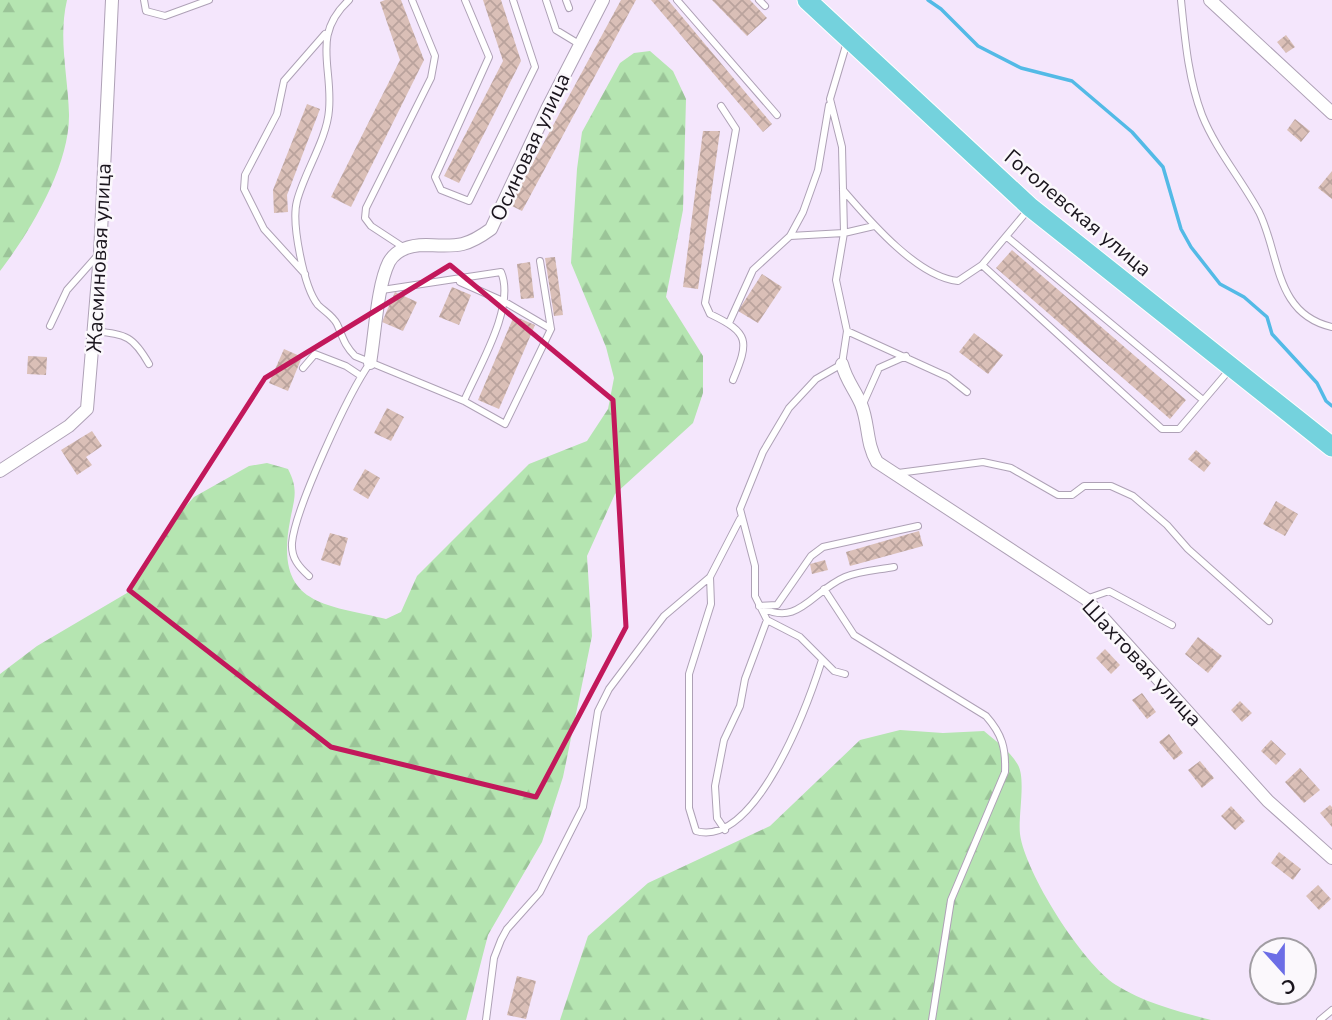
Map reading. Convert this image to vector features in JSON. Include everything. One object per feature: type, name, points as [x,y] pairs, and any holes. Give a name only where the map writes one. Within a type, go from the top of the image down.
[{"type":"main road","name":"Гоголевская улица","points":[[807,0],[1030,207],[1332,447]]},
{"type":"street","name":"Жасминовая улица","points":[[3,467],[69,426],[88,409],[100,254],[112,0]]},
{"type":"street","name":"Осиновая улица","points":[[403,247],[425,245],[456,248],[476,240],[491,229],[579,44],[603,0]]},
{"type":"street","points":[[1210,0],[1332,113]]},
{"type":"street","points":[[370,363],[382,290],[390,261],[403,247]]},
{"type":"street","name":"Шахтовая улица","points":[[842,364],[846,380],[862,405],[872,454],[877,462],[1086,598],[1268,801],[1332,857]]},
{"type":"lane","points":[[144,0],[146,11],[165,16],[209,0]]},
{"type":"lane","points":[[307,276],[264,229],[244,189],[245,175],[277,114],[284,80],[325,34],[338,11],[349,0]]},
{"type":"lane","points":[[403,247],[371,226],[365,218],[366,208],[431,78],[435,56],[412,0]]},
{"type":"lane","points":[[465,0],[489,57],[435,177],[441,190],[469,201],[536,67],[513,0]]},
{"type":"lane","points":[[546,0],[556,30],[579,44]]},
{"type":"lane","points":[[566,0],[569,8]]},
{"type":"lane","points":[[677,0],[778,116]]},
{"type":"lane","points":[[759,0],[765,6]]},
{"type":"lane","points":[[1181,0],[1192,82],[1203,118],[1259,213],[1275,269],[1292,299],[1313,321],[1332,327]]},
{"type":"lane","points":[[325,34],[329,112],[296,203],[296,242],[316,303],[336,321],[343,343],[355,356],[464,401],[505,424],[551,329],[540,261]]},
{"type":"lane","points":[[729,323],[753,270],[790,236],[803,212],[818,170],[830,99],[849,37]]},
{"type":"lane","points":[[830,99],[842,147],[844,233],[836,280],[847,331],[842,364],[816,379],[789,408],[748,485],[740,509],[740,519],[755,566],[753,582],[759,606],[768,620],[800,637],[834,671],[845,674]]},
{"type":"lane","points":[[721,106],[736,130],[705,303],[710,314],[729,323],[743,336],[746,349],[733,380]]},
{"type":"lane","points":[[843,190],[874,226],[921,265],[947,280],[958,281],[982,265],[1030,207]]},
{"type":"lane","points":[[790,236],[844,233],[874,226]]},
{"type":"lane","points":[[1007,237],[1203,400]]},
{"type":"lane","points":[[50,326],[67,290],[100,254]]},
{"type":"lane","points":[[982,265],[1162,429],[1179,429],[1232,367]]},
{"type":"lane","points":[[382,290],[457,281],[500,272],[505,283],[505,302],[464,401]]},
{"type":"lane","points":[[457,281],[505,302],[551,329]]},
{"type":"lane","points":[[95,331],[124,334],[138,344],[149,364]]},
{"type":"lane","points":[[847,331],[948,377],[967,392]]},
{"type":"lane","points":[[303,368],[315,354],[346,366],[361,376]]},
{"type":"lane","points":[[862,405],[879,368],[906,356]]},
{"type":"lane","points":[[309,576],[296,564],[292,546],[297,522],[361,376],[370,363]]},
{"type":"lane","points":[[893,473],[983,462],[1011,468],[1058,495],[1072,495],[1084,486],[1111,486],[1133,496],[1269,621]]},
{"type":"lane","points":[[485,1020],[494,958],[500,940],[540,892],[583,807],[598,711],[609,690],[664,616],[710,577],[740,519]]},
{"type":"lane","points":[[759,606],[777,605],[811,556],[823,547],[918,526]]},
{"type":"lane","points":[[759,606],[776,616],[791,614],[824,589],[847,576],[894,566]]},
{"type":"lane","points":[[710,577],[711,604],[689,674],[689,808],[696,831],[710,835],[725,830],[752,805],[788,747],[804,715],[822,660]]},
{"type":"lane","points":[[824,589],[854,635],[986,716],[998,729],[1006,751],[1005,772],[951,900],[932,1020]]},
{"type":"lane","points":[[1086,598],[1109,592],[1172,625]]},
{"type":"lane","points":[[725,830],[717,818],[715,786],[724,740],[740,706],[745,679],[768,620]]},
{"type":"lane","points":[[1320,1020],[1332,1010]]},
{"type":"highlighted area","points":[[450,265],[613,400],[626,627],[536,797],[331,747],[129,590],[265,378]]},
{"type":"green space","points":[[0,0],[67,0],[63,43],[69,114],[68,134],[56,176],[24,237],[0,271]]},
{"type":"green space","points":[[650,51],[673,71],[686,99],[683,210],[666,297],[703,356],[703,393],[693,423],[615,494],[587,556],[592,636],[563,777],[542,842],[488,935],[466,1020],[0,1020],[0,674],[37,646],[127,593],[177,516],[194,497],[249,466],[267,463],[288,469],[294,483],[295,495],[287,549],[290,570],[297,585],[309,596],[325,604],[386,619],[401,612],[417,576],[529,464],[587,441],[608,409],[614,378],[606,347],[571,263],[582,132],[620,63],[634,53]]},
{"type":"green space","points":[[900,730],[943,733],[984,731],[1002,747],[1015,760],[1020,771],[1020,834],[1024,851],[1044,893],[1072,938],[1116,985],[1150,1002],[1211,1020],[560,1020],[588,936],[648,883],[770,826],[860,740]]},
{"type":"building","points":[[401,0],[424,60],[351,207],[331,197],[400,60],[380,2]]},
{"type":"building","points":[[483,0],[501,0],[521,61],[459,183],[444,176],[503,61]]},
{"type":"building","points":[[621,0],[636,0],[522,211],[510,205]]},
{"type":"building","points":[[651,0],[668,0],[772,124],[763,132]]},
{"type":"building","points":[[712,0],[750,0],[767,18],[747,36]]},
{"type":"building","points":[[1286,35],[1295,47],[1286,53],[1277,42]]},
{"type":"building","points":[[307,104],[320,109],[287,195],[288,212],[274,213],[273,190]]},
{"type":"building","points":[[1295,119],[1310,131],[1301,142],[1287,130]]},
{"type":"building","points":[[703,131],[720,131],[698,289],[683,287]]},
{"type":"building","points":[[1332,171],[1332,199],[1318,188]]},
{"type":"building","points":[[1012,250],[1186,400],[1170,419],[996,268]]},
{"type":"building","points":[[555,257],[563,315],[554,316],[545,258]]},
{"type":"building","points":[[530,262],[534,298],[521,299],[517,264]]},
{"type":"building","points":[[762,274],[782,287],[758,323],[738,311]]},
{"type":"building","points":[[452,287],[471,295],[459,325],[439,317]]},
{"type":"building","points":[[395,292],[417,302],[403,331],[382,322]]},
{"type":"building","points":[[514,316],[535,325],[499,409],[478,400]]},
{"type":"building","points":[[974,333],[1003,355],[988,374],[959,352]]},
{"type":"building","points":[[284,349],[302,357],[288,391],[269,383]]},
{"type":"building","points":[[28,356],[47,357],[46,375],[27,374]]},
{"type":"building","points":[[387,408],[404,417],[391,441],[374,433]]},
{"type":"building","points":[[92,431],[102,446],[86,457],[92,465],[77,475],[61,450]]},
{"type":"building","points":[[1196,450],[1211,463],[1204,472],[1188,459]]},
{"type":"building","points":[[365,469],[380,478],[368,499],[353,490]]},
{"type":"building","points":[[1276,501],[1298,514],[1285,536],[1263,524]]},
{"type":"building","points":[[919,531],[923,546],[850,566],[846,552]]},
{"type":"building","points":[[330,533],[348,538],[340,566],[321,560]]},
{"type":"building","points":[[825,560],[828,570],[812,574],[810,564]]},
{"type":"building","points":[[1198,637],[1222,656],[1208,673],[1185,654]]},
{"type":"building","points":[[1105,649],[1120,665],[1111,674],[1096,658]]},
{"type":"building","points":[[1142,693],[1156,712],[1147,719],[1132,700]]},
{"type":"building","points":[[1240,701],[1252,713],[1242,722],[1231,710]]},
{"type":"building","points":[[1169,734],[1183,753],[1174,760],[1159,742]]},
{"type":"building","points":[[1271,740],[1286,754],[1276,765],[1261,751]]},
{"type":"building","points":[[1200,761],[1214,778],[1202,788],[1188,770]]},
{"type":"building","points":[[1300,768],[1320,790],[1304,803],[1285,782]]},
{"type":"building","points":[[1330,805],[1332,807],[1332,827],[1320,813]]},
{"type":"building","points":[[1231,806],[1245,821],[1235,830],[1221,816]]},
{"type":"building","points":[[1279,852],[1301,869],[1293,880],[1271,863]]},
{"type":"building","points":[[1318,885],[1331,899],[1319,910],[1306,896]]},
{"type":"building","points":[[517,976],[536,981],[526,1019],[507,1015]]},
{"type":"waterway","points":[[928,0],[941,9],[978,46],[1021,68],[1072,81],[1132,132],[1163,167],[1181,229],[1191,247],[1220,284],[1244,297],[1267,317],[1272,334],[1317,383],[1326,401],[1332,406]]}]
